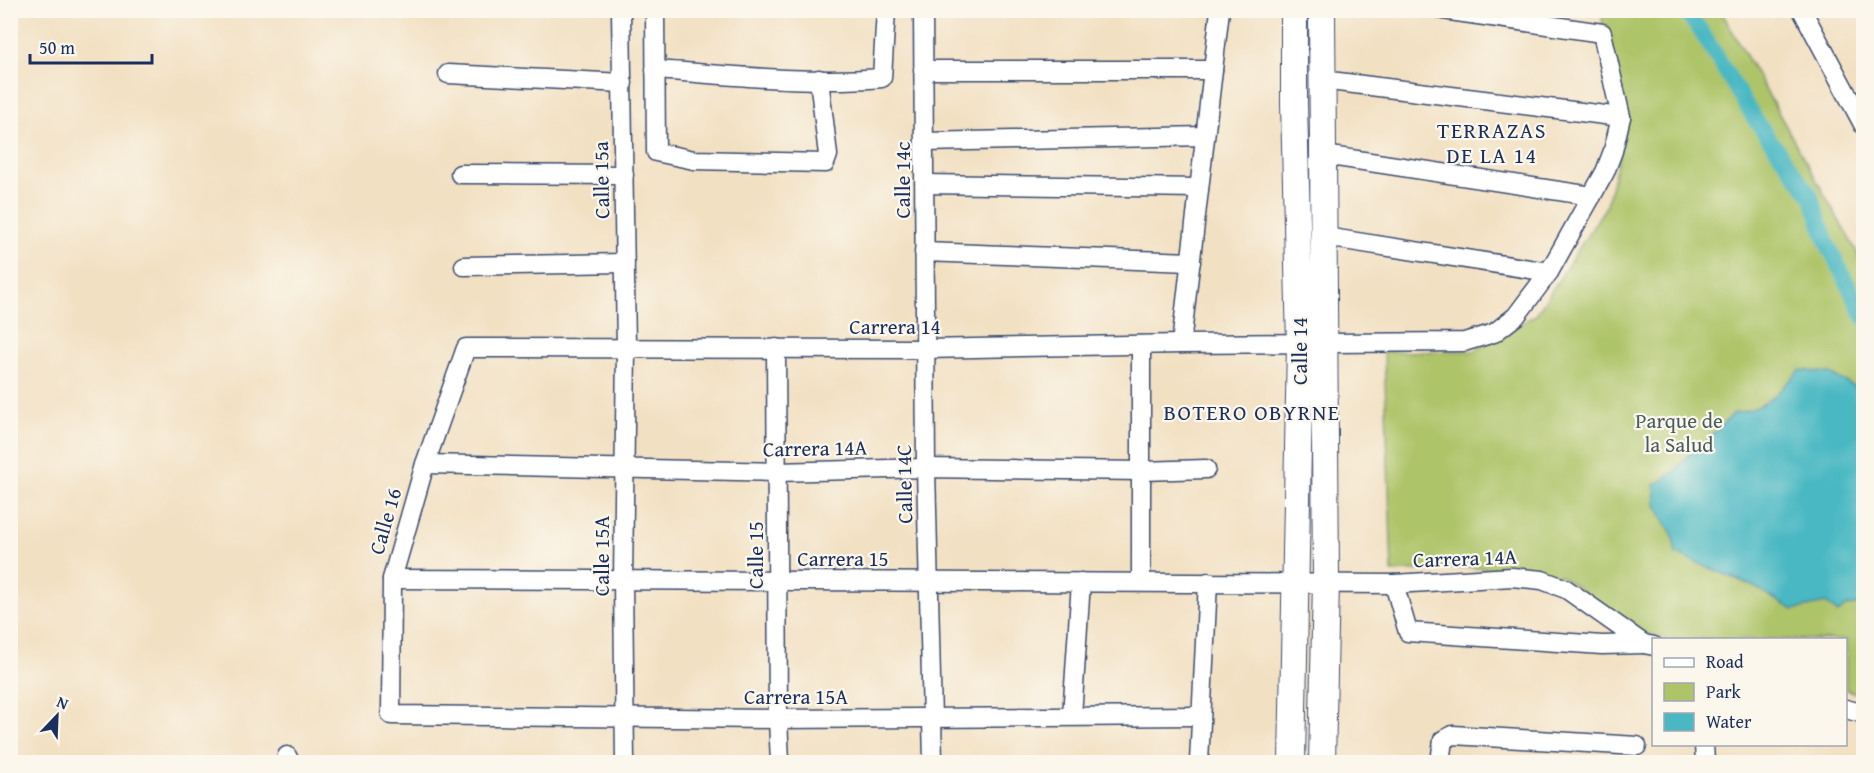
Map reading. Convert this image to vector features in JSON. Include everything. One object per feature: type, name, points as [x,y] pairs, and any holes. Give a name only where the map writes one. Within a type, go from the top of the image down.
[{"type":"main road","name":"Calle 14","points":[[1294,10],[1294,104],[1312,344],[1326,582],[1322,762]]},
{"type":"main road","name":"Calle 14","points":[[1292,762],[1295,582],[1312,344],[1325,237],[1322,10]]},
{"type":"street","name":"Calle 15a","points":[[621,10],[626,349]]},
{"type":"street","points":[[655,10],[656,152],[694,160],[825,163],[828,155],[819,79]]},
{"type":"street","points":[[655,69],[819,79],[882,78],[886,10]]},
{"type":"street","name":"Calle 14c","points":[[923,10],[925,349]]},
{"type":"street","points":[[1181,344],[1220,10]]},
{"type":"street","points":[[1322,80],[1621,117],[1602,33],[1443,10]]},
{"type":"street","points":[[1802,10],[1863,126]]},
{"type":"street","points":[[923,70],[1213,70]]},
{"type":"street","points":[[448,74],[623,83]]},
{"type":"street","name":"Carrera 14","points":[[466,348],[925,349],[1464,342],[1494,333],[1516,316],[1549,272],[1605,172],[1613,151],[1621,117]]},
{"type":"street","points":[[924,142],[1205,136]]},
{"type":"street","points":[[1324,155],[1592,196]]},
{"type":"street","points":[[460,174],[624,175]]},
{"type":"street","points":[[925,184],[1199,188]]},
{"type":"street","points":[[1325,237],[1549,272]]},
{"type":"street","points":[[924,252],[1191,262]]},
{"type":"street","points":[[464,266],[625,263]]},
{"type":"street","points":[[1141,345],[1141,582]]},
{"type":"street","name":"Calle 16","points":[[391,715],[392,579],[425,464],[466,348]]},
{"type":"street","name":"Calle 15","points":[[776,348],[780,762]]},
{"type":"street","name":"Calle 15A","points":[[625,762],[623,580],[626,349]]},
{"type":"street","name":"Calle 14C","points":[[925,349],[933,762]]},
{"type":"street","name":"Carrera 14A","points":[[425,464],[777,472],[926,468],[1142,471],[1206,469]]},
{"type":"street","name":"Carrera 14A","points":[[1295,582],[1394,584],[1512,577],[1542,580],[1566,589],[1649,645]]},
{"type":"street","name":"Carrera 15","points":[[392,579],[1295,582]]},
{"type":"street","points":[[1072,717],[1081,582]]},
{"type":"street","points":[[1199,762],[1208,582]]},
{"type":"street","points":[[1394,584],[1408,632],[1602,645],[1649,645]]},
{"type":"street","points":[[1602,645],[1610,620]]},
{"type":"street","points":[[1847,710],[1863,714]]},
{"type":"street","name":"Carrera 15A","points":[[391,715],[778,719],[1200,716]]},
{"type":"street","points":[[1440,762],[1443,740],[1453,735],[1636,746]]},
{"type":"green space","name":"Parque de la Salud","points":[[1603,11],[1721,11],[1863,263],[1863,695],[1847,690],[1847,638],[1662,638],[1644,633],[1561,576],[1468,567],[1392,572],[1384,352],[1474,351],[1536,315],[1607,205],[1628,117],[1602,27]]},
{"type":"water","points":[[1800,370],[1829,373],[1863,391],[1863,604],[1847,606],[1838,613],[1826,603],[1793,610],[1753,586],[1676,554],[1672,534],[1656,505],[1655,485],[1676,470],[1694,448],[1701,446],[1734,413],[1755,408],[1771,398]]},
{"type":"waterway","points":[[1682,10],[1699,28],[1754,118],[1811,196],[1826,241],[1864,317]]},
{"type":"district","name":"TERRAZAS DE LA 14","points":[[1492,142]]},
{"type":"district","name":"BOTERO OBYRNE","points":[[1252,412]]}]
